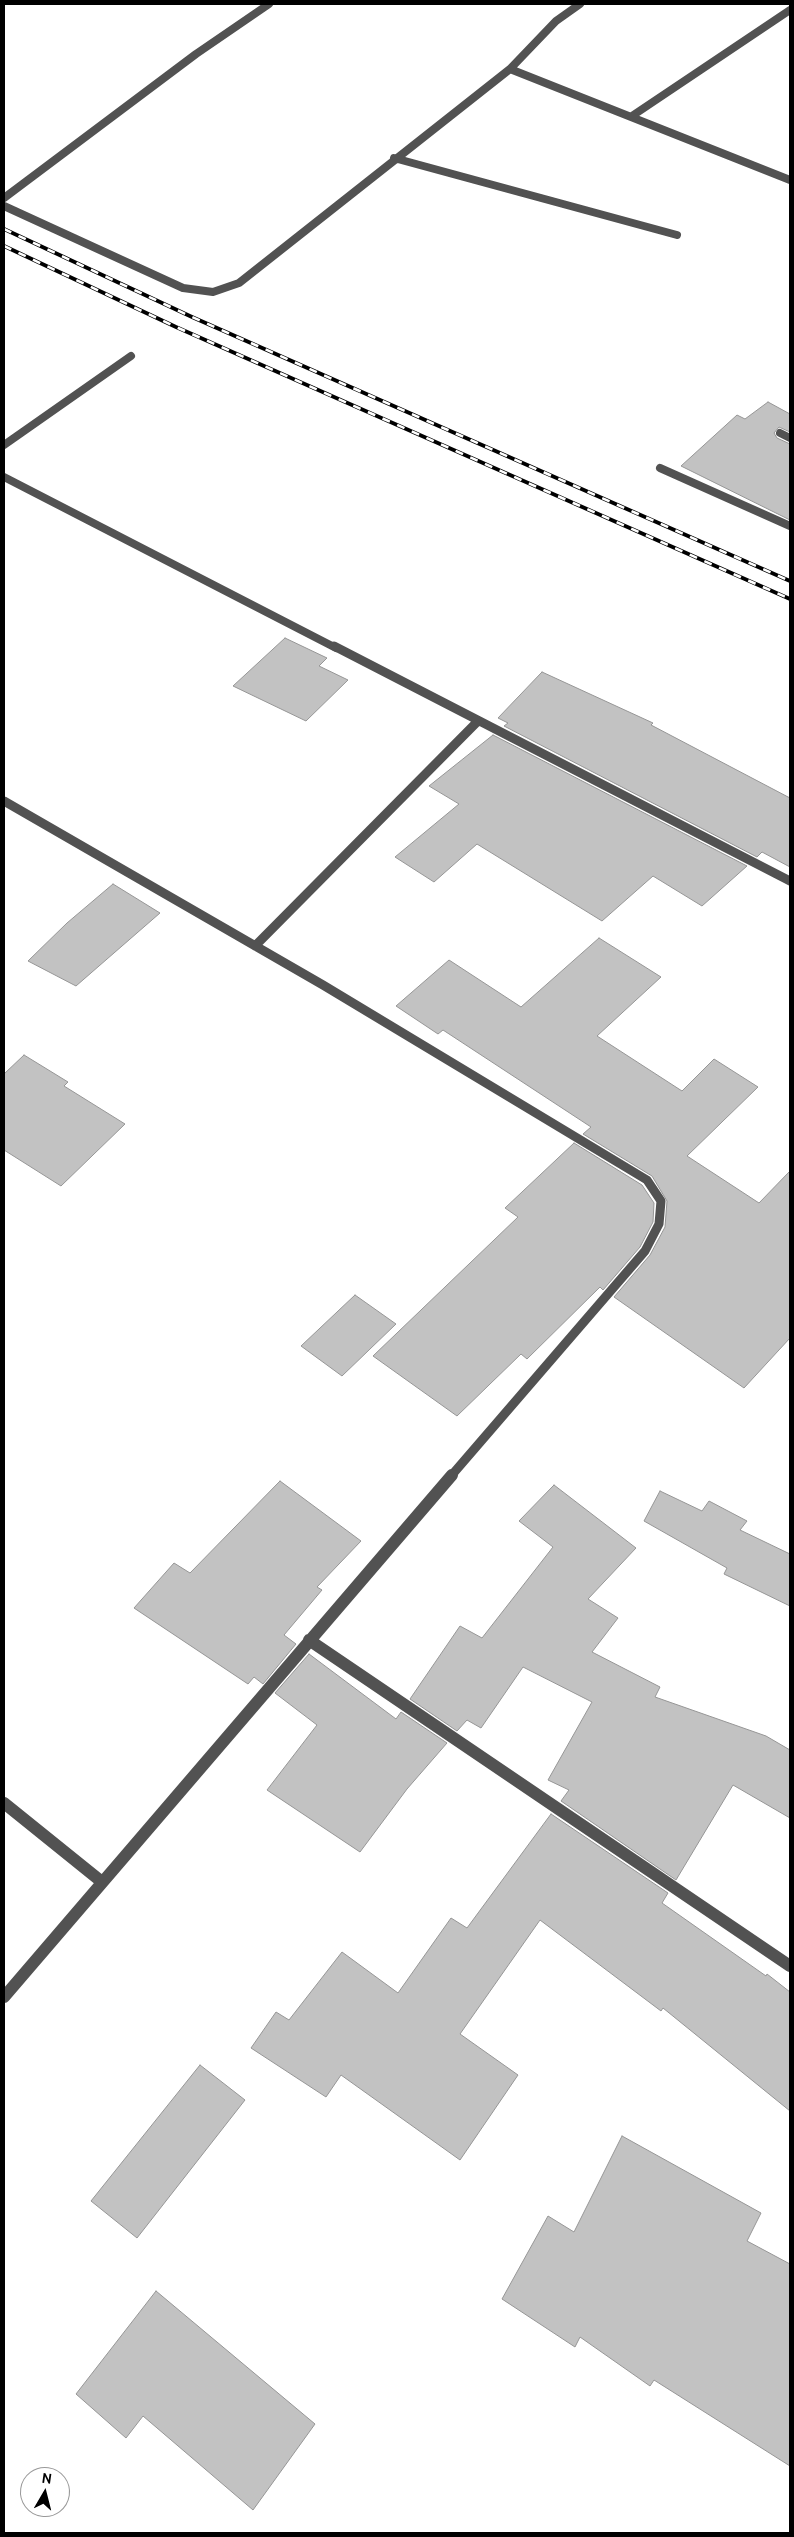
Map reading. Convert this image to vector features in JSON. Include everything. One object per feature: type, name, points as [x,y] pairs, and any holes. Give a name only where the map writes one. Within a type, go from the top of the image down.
[{"type":"street","points":[[4,198],[196,54],[269,4]]},
{"type":"street","points":[[4,206],[182,288],[213,292],[239,283],[394,158],[510,69],[556,21],[580,4]]},
{"type":"street","points":[[632,116],[790,10]]},
{"type":"street","points":[[510,69],[789,178]]},
{"type":"street","points":[[394,158],[677,235]]},
{"type":"street","points":[[4,444],[131,356]]},
{"type":"street","points":[[780,433],[790,438]]},
{"type":"street","points":[[660,468],[790,526]]},
{"type":"street","points":[[4,477],[790,881]]},
{"type":"street","points":[[255,946],[478,721]]},
{"type":"street","points":[[4,801],[255,946],[647,1180],[661,1202],[659,1224],[645,1251],[4,1997]]},
{"type":"street","points":[[309,1640],[790,1966]]},
{"type":"street","points":[[4,1802],[102,1882]]},
{"type":"building","points":[[768,402],[790,414],[790,432],[779,427],[774,433],[777,438],[790,444],[790,520],[681,466],[737,415],[745,419]]},
{"type":"building","points":[[285,638],[327,658],[319,666],[348,680],[306,721],[233,686]]},
{"type":"building","points":[[542,672],[653,723],[651,725],[790,798],[790,867],[762,852],[757,857],[504,726],[508,723],[498,718]]},
{"type":"building","points":[[493,735],[747,866],[702,906],[653,876],[602,921],[477,844],[434,882],[395,857],[459,804],[429,786]]},
{"type":"building","points":[[113,884],[160,913],[76,986],[28,961],[67,923]]},
{"type":"building","points":[[599,938],[661,977],[597,1036],[682,1091],[714,1059],[758,1087],[687,1156],[759,1203],[790,1171],[790,1338],[744,1388],[614,1297],[650,1255],[665,1227],[667,1201],[652,1176],[583,1134],[591,1127],[443,1030],[438,1034],[396,1006],[449,960],[521,1007]]},
{"type":"building","points":[[24,1055],[68,1082],[64,1086],[125,1124],[61,1186],[4,1150],[4,1074]]},
{"type":"building","points":[[574,1143],[642,1185],[654,1203],[653,1222],[640,1247],[603,1290],[600,1287],[527,1359],[521,1354],[457,1416],[373,1356],[518,1217],[505,1208]]},
{"type":"building","points":[[355,1295],[396,1324],[342,1376],[301,1346]]},
{"type":"building","points":[[280,1481],[361,1541],[317,1587],[322,1590],[284,1635],[296,1644],[263,1684],[254,1677],[248,1684],[134,1608],[174,1563],[190,1573]]},
{"type":"building","points":[[554,1485],[636,1548],[588,1599],[618,1618],[592,1652],[660,1687],[655,1697],[766,1736],[790,1750],[790,1818],[733,1785],[676,1880],[561,1801],[569,1790],[548,1780],[592,1702],[523,1667],[481,1728],[467,1720],[457,1731],[410,1699],[460,1626],[482,1638],[553,1547],[519,1521]]},
{"type":"building","points":[[660,1491],[702,1511],[709,1501],[747,1521],[740,1530],[790,1554],[790,1606],[724,1574],[727,1568],[644,1521]]},
{"type":"building","points":[[309,1654],[396,1719],[401,1712],[447,1743],[407,1789],[360,1852],[267,1790],[317,1725],[275,1693]]},
{"type":"building","points":[[551,1814],[668,1893],[662,1903],[766,1976],[767,1974],[790,1992],[790,2111],[663,2008],[661,2011],[540,1920],[460,2034],[518,2075],[460,2160],[341,2075],[326,2097],[251,2048],[276,2012],[289,2020],[342,1952],[398,1993],[451,1918],[467,1928]]},
{"type":"building","points":[[200,2065],[245,2100],[137,2238],[91,2201]]},
{"type":"building","points":[[622,2136],[761,2213],[747,2241],[790,2264],[790,2466],[654,2380],[650,2386],[580,2337],[575,2347],[502,2299],[548,2216],[574,2232]]},
{"type":"building","points":[[156,2291],[315,2424],[253,2510],[143,2416],[126,2438],[76,2394]]},
{"type":"railway","points":[[4,229],[192,317],[790,581]]},
{"type":"railway","points":[[4,246],[176,327],[790,599]]}]
